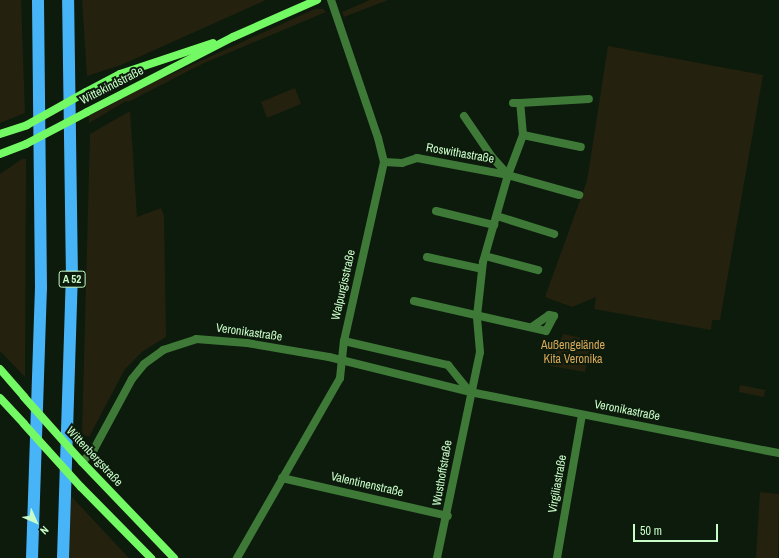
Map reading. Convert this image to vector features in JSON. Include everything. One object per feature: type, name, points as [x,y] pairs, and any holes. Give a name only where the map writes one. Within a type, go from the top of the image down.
[{"type":"highway","name":"A 52","points":[[32,558],[41,288],[38,0]]},
{"type":"highway","name":"A 52","points":[[63,558],[72,279],[68,0]]},
{"type":"street","name":"Wittekindstraße","points":[[0,154],[26,144],[233,37],[317,0]]},
{"type":"street","name":"Walpurgisstraße","points":[[237,558],[340,378],[344,341],[384,162],[378,138],[331,0]]},
{"type":"street","name":"Wittekindstraße","points":[[0,134],[27,125],[120,74],[155,60],[233,37]]},
{"type":"street","name":"Roswithastraße","points":[[470,392],[480,352],[477,316],[482,269],[508,175],[523,135],[516,103],[589,99]]},
{"type":"street","name":"Roswithastraße","points":[[464,116],[492,157],[508,175]]},
{"type":"street","points":[[523,135],[581,147]]},
{"type":"street","name":"Roswithastraße","points":[[384,162],[402,163],[417,158],[508,175],[579,196]]},
{"type":"street","points":[[436,211],[494,225]]},
{"type":"street","points":[[497,216],[554,234]]},
{"type":"street","points":[[485,256],[538,270]]},
{"type":"street","points":[[427,257],[482,269]]},
{"type":"street","points":[[414,301],[532,328]]},
{"type":"street","name":"Veronikastraße","points":[[82,462],[93,451],[132,379],[144,364],[163,350],[196,339],[216,340],[342,360],[470,392],[582,415],[779,452]]},
{"type":"street","points":[[344,341],[448,365],[470,392]]},
{"type":"street","name":"Wittenbergstraße","points":[[0,369],[82,462],[174,558]]},
{"type":"street","name":"Wusthoffstraße","points":[[437,558],[448,516],[470,392]]},
{"type":"street","points":[[0,398],[82,487],[151,558]]},
{"type":"street","name":"Virgiliastraße","points":[[557,558],[582,415]]},
{"type":"street","name":"Valentinenstraße","points":[[282,478],[448,516]]},
{"type":"green space","points":[[0,0],[21,0],[25,113],[0,123]]},
{"type":"green space","points":[[82,0],[266,0],[121,65],[87,76]]},
{"type":"green space","points":[[370,0],[388,0],[344,17],[342,12]]},
{"type":"green space","points":[[315,9],[323,9],[326,12],[202,64],[128,102],[126,101],[89,123],[89,116],[154,82]]},
{"type":"green space","points":[[608,46],[763,75],[720,320],[712,320],[711,330],[594,309],[596,297],[572,307],[545,297],[587,181]]},
{"type":"green space","points":[[295,88],[301,104],[267,118],[261,102]]},
{"type":"green space","points":[[130,111],[137,217],[161,208],[164,216],[166,337],[143,351],[125,369],[89,437],[82,434],[90,134]]},
{"type":"green space","points":[[22,159],[26,159],[25,377],[0,351],[0,174]]},
{"type":"green space","name":"Außengelände Kita Veronika","points":[[563,334],[592,340],[585,372],[550,366]]},
{"type":"green space","points":[[740,385],[765,390],[764,397],[739,392]]},
{"type":"green space","points":[[760,492],[779,494],[778,558],[756,558]]},
{"type":"green space","points":[[69,494],[129,558],[67,558]]}]
